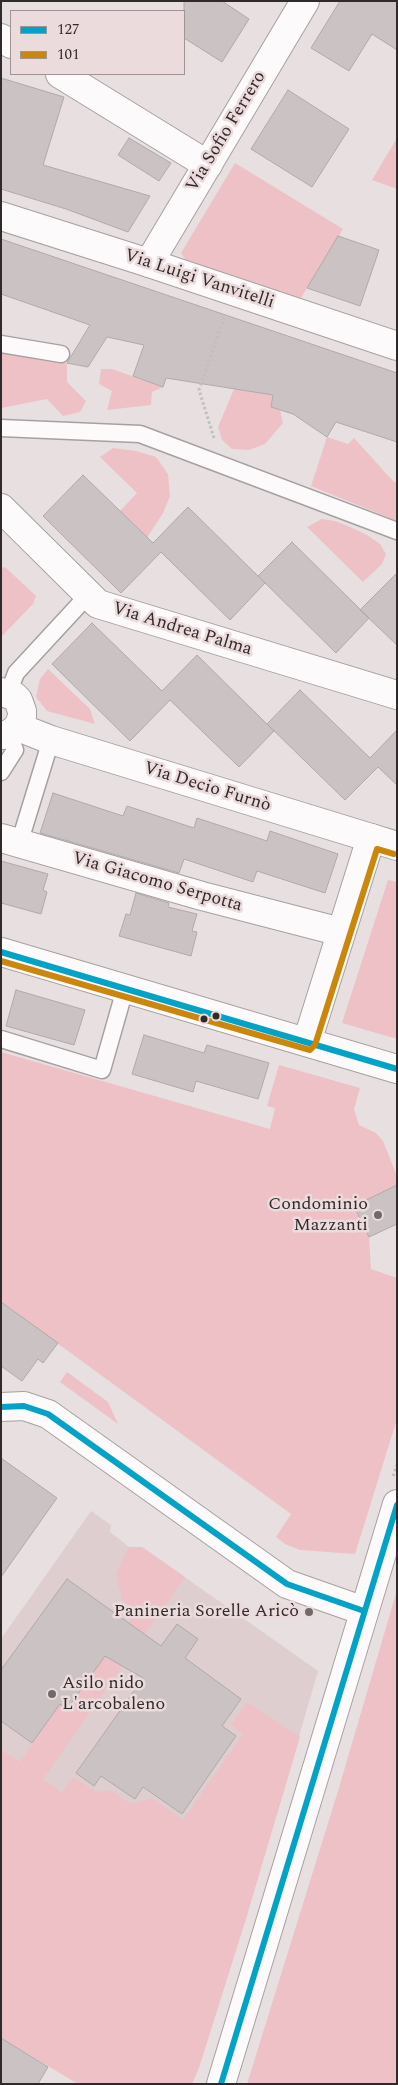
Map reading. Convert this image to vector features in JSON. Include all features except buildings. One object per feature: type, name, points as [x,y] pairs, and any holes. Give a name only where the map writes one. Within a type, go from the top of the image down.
[{"type":"street","name":"Via Sofio Ferrero","points":[[149,264],[305,1]]},
{"type":"street","points":[[62,75],[208,165]]},
{"type":"street","name":"Via Luigi Vanvitelli","points":[[1,216],[397,346]]},
{"type":"street","name":"Via Andrea Palma","points":[[1,508],[98,604],[397,695]]},
{"type":"street","points":[[5,693],[18,700],[22,716],[9,732]]},
{"type":"street","name":"Via Decio Furnò","points":[[9,732],[51,740],[397,846]]},
{"type":"street","points":[[307,1042],[371,838]]},
{"type":"street","name":"Via Giacomo Serpotta","points":[[10,841],[202,896],[341,932]]},
{"type":"street","points":[[3,957],[125,989],[397,1069]]},
{"type":"street","points":[[1,1407],[24,1406],[48,1414],[287,1584],[364,1611]]},
{"type":"street","points":[[221,2084],[397,1504]]},
{"type":"lane","points":[[1,344],[61,354]]},
{"type":"lane","points":[[1,428],[140,434],[397,531]]},
{"type":"lane","points":[[5,693],[16,673],[89,594]]},
{"type":"lane","points":[[1,772],[15,750],[9,732]]},
{"type":"lane","points":[[10,841],[51,740]]},
{"type":"lane","points":[[1,1039],[102,1070],[125,989]]},
{"type":"path","points":[[222,465],[199,390],[233,291]]},
{"type":"shaded area","points":[[397,138],[397,189],[372,180]]},
{"type":"shaded area","points":[[235,163],[343,229],[298,303],[189,265],[181,253]]},
{"type":"shaded area","points":[[1,352],[67,363],[67,382],[86,401],[80,412],[63,416],[47,399],[1,408]]},
{"type":"shaded area","points":[[101,369],[112,369],[163,387],[152,392],[151,405],[107,410],[112,391],[99,384]]},
{"type":"shaded area","points":[[234,389],[273,395],[271,406],[280,410],[283,423],[265,444],[249,450],[232,449],[222,440],[218,427]]},
{"type":"shaded area","points":[[327,437],[348,444],[354,438],[393,481],[397,483],[397,521],[311,486]]},
{"type":"shaded area","points":[[113,448],[136,451],[156,457],[168,474],[170,496],[163,513],[147,538],[120,511],[137,493],[100,457]]},
{"type":"shaded area","points":[[322,519],[348,526],[380,544],[386,554],[382,564],[363,582],[307,527]]},
{"type":"shaded area","points":[[5,567],[36,596],[33,604],[1,637],[1,568]]},
{"type":"shaded area","points":[[48,669],[90,709],[95,724],[47,711],[36,697],[40,679]]},
{"type":"shaded area","points":[[388,880],[397,882],[397,1039],[342,1023]]},
{"type":"shaded area","points":[[1,1052],[270,1129],[275,1108],[267,1106],[279,1065],[360,1088],[354,1109],[359,1125],[376,1133],[383,1141],[397,1176],[397,1185],[354,1206],[369,1237],[371,1269],[397,1278],[397,1419],[355,1554],[300,1550],[285,1544],[276,1537],[291,1514],[1,1302]]},
{"type":"shaded area","points":[[67,1372],[108,1402],[118,1424],[60,1382]]},
{"type":"shaded area","points":[[91,1511],[111,1525],[110,1532],[129,1547],[142,1547],[318,1671],[245,1922],[1,1749],[1,1639]]},
{"type":"shaded area","points":[[129,1547],[142,1547],[185,1577],[43,1779],[62,1792],[74,1777],[96,1792],[110,1790],[131,1804],[152,1798],[183,1820],[243,1734],[231,1725],[247,1702],[300,1737],[245,1922],[199,2068],[192,2084],[78,2084],[1,2038],[1,1749],[20,1762],[60,1704],[67,1708],[138,1610],[122,1600],[116,1573]]},
{"type":"shaded area","points":[[397,1590],[397,2084],[247,2084],[338,1791]]},
{"type":"transit line","name":"101","points":[[1,961],[310,1050],[315,1045],[377,849],[394,854]]},
{"type":"transit line","name":"127","points":[[1,952],[397,1069]]},
{"type":"transit line","name":"127","points":[[1,1407],[24,1406],[48,1414],[287,1584],[364,1611]]},
{"type":"transit line","name":"127","points":[[221,2084],[397,1505]]},
{"type":"place","name":"Condominio Mazzanti","points":[[378,1215]]},
{"type":"place","name":"Panineria Sorelle Aricò","points":[[309,1612]]},
{"type":"place","name":"Asilo nido L'arcobaleno","points":[[52,1694]]}]
